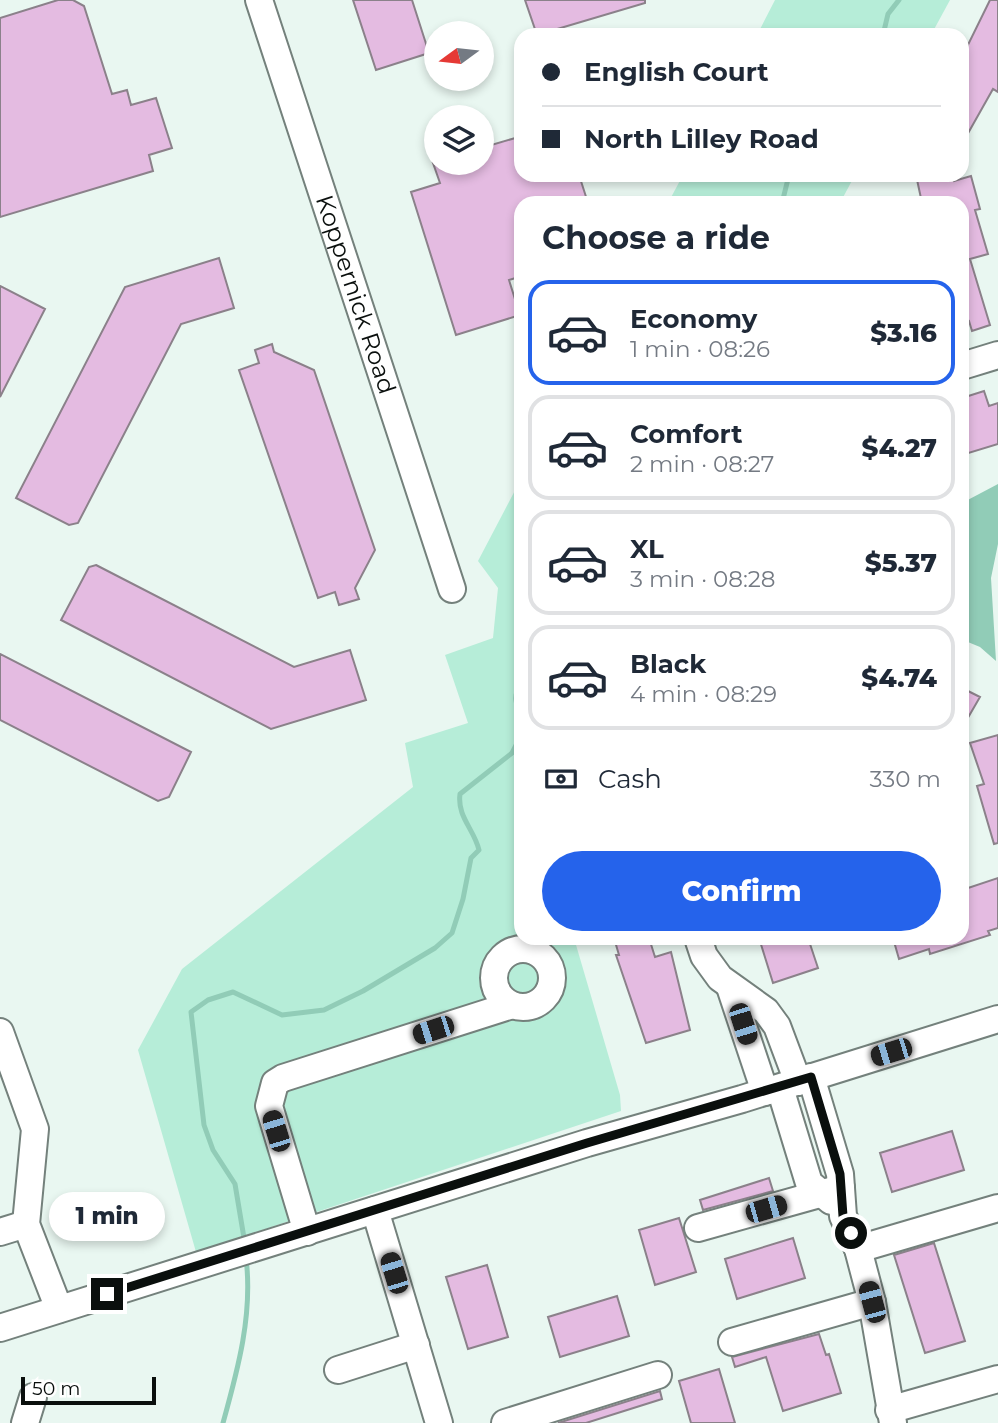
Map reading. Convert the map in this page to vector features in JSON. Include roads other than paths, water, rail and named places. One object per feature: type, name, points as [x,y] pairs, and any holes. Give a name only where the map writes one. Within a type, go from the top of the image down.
[{"type":"street","name":"Koppernick Road","points":[[259,0],[452,589]]},
{"type":"street","points":[[969,364],[998,355]]},
{"type":"street","points":[[700,945],[704,956],[730,987],[766,1011],[778,1026],[788,1085],[858,1249],[872,1302],[891,1416],[998,1379]]},
{"type":"street","points":[[307,1232],[269,1106],[275,1083],[283,1078],[509,1006]]},
{"type":"street","points":[[0,1328],[573,1147],[788,1085],[998,1019]]},
{"type":"street","points":[[0,1032],[35,1129],[26,1224],[59,1309]]},
{"type":"street","points":[[698,1228],[832,1190]]},
{"type":"street","points":[[858,1249],[998,1208]]},
{"type":"street","points":[[375,1210],[439,1423]]},
{"type":"street","points":[[0,1232],[26,1224]]},
{"type":"street","points":[[732,1342],[872,1302]]},
{"type":"street","points":[[338,1370],[416,1345]]},
{"type":"street","points":[[505,1423],[658,1376]]},
{"type":"waterway","points":[[885,28],[888,14],[899,0]]},
{"type":"waterway","points":[[784,196],[787,182]]},
{"type":"waterway","points":[[245,1244],[235,1184],[213,1150],[204,1125],[191,1012],[208,1000],[233,992],[282,1015],[324,1010],[363,991],[435,948],[452,933],[463,899],[471,858],[479,850],[463,816],[460,794],[514,749]]},
{"type":"waterway","points":[[223,1423],[239,1362],[246,1321],[246,1258]]}]
